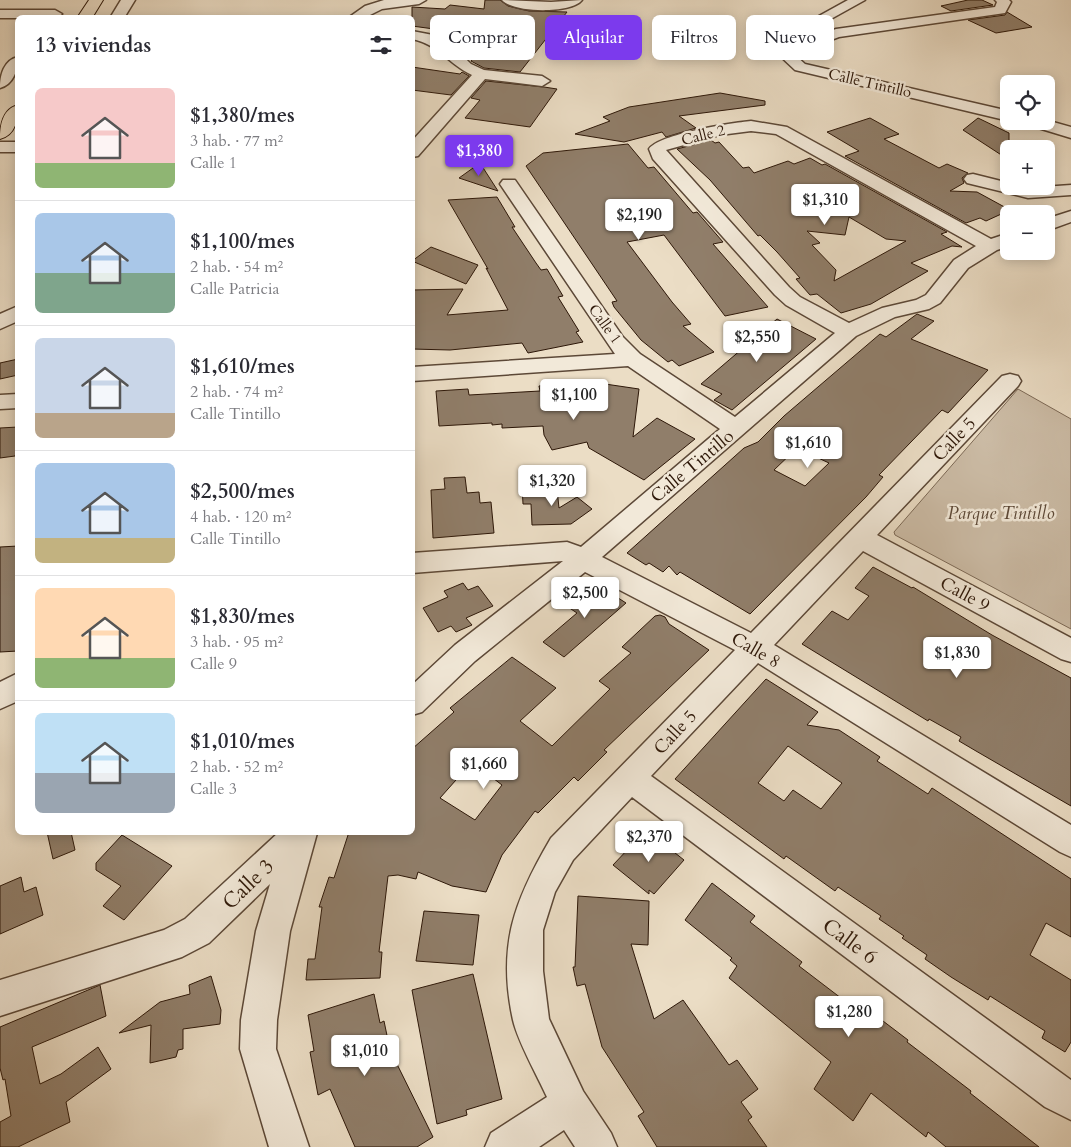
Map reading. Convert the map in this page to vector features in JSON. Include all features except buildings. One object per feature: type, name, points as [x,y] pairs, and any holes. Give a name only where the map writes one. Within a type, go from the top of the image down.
[{"type":"main road","points":[[86,15],[96,0]]},
{"type":"main road","points":[[0,134],[15,114]]},
{"type":"street","points":[[54,15],[64,0]]},
{"type":"street","points":[[119,15],[128,0]]},
{"type":"street","points":[[358,15],[363,11],[385,3],[419,0]]},
{"type":"street","points":[[509,0],[552,6],[568,5],[575,0]]},
{"type":"street","points":[[829,15],[858,0]]},
{"type":"street","name":"Calle Tintillo","points":[[1000,114],[800,67],[787,56],[786,52],[836,33],[1000,10],[1004,2],[1002,0]]},
{"type":"street","points":[[0,14],[26,15]]},
{"type":"street","points":[[415,36],[428,38],[445,47],[466,67],[481,74],[542,81]]},
{"type":"street","points":[[0,83],[15,65]]},
{"type":"street","points":[[415,149],[481,74]]},
{"type":"street","name":"Calle 2","points":[[849,332],[793,301],[782,291],[659,155],[657,149],[660,146],[738,126],[761,125],[781,130],[999,243]]},
{"type":"street","points":[[1055,127],[1071,134]]},
{"type":"street","points":[[0,148],[15,147]]},
{"type":"street","points":[[973,179],[1028,193],[1071,190]]},
{"type":"street","name":"Calle 1","points":[[509,184],[615,341],[632,359],[736,429]]},
{"type":"street","points":[[1055,223],[1070,217]]},
{"type":"street","name":"Calle Tintillo","points":[[415,700],[465,653],[583,559],[849,332],[881,315],[922,305],[932,299],[961,264],[999,243]]},
{"type":"street","points":[[0,323],[15,314]]},
{"type":"street","points":[[415,374],[632,359]]},
{"type":"street","name":"Calle 5","points":[[597,1147],[570,1104],[531,1021],[525,971],[526,930],[540,887],[562,849],[1010,381]]},
{"type":"street","points":[[0,402],[15,401]]},
{"type":"street","name":"Calle 9","points":[[859,537],[1071,651]]},
{"type":"street","name":"Calle 8","points":[[415,564],[568,551],[754,647],[1071,842]]},
{"type":"street","points":[[0,697],[15,687]]},
{"type":"street","name":"Calle 6","points":[[631,779],[1050,1088],[1071,1101]]},
{"type":"street","name":"Calle 3","points":[[0,998],[170,945],[197,931],[299,835]]},
{"type":"street","name":"Calle 3","points":[[290,1147],[258,1049],[259,1020],[273,932],[300,835]]},
{"type":"street","points":[[505,1147],[570,1104]]},
{"type":"green space","name":"Parque Tintillo","points":[[1018,389],[1071,419],[1071,629],[895,535],[894,532]]}]
